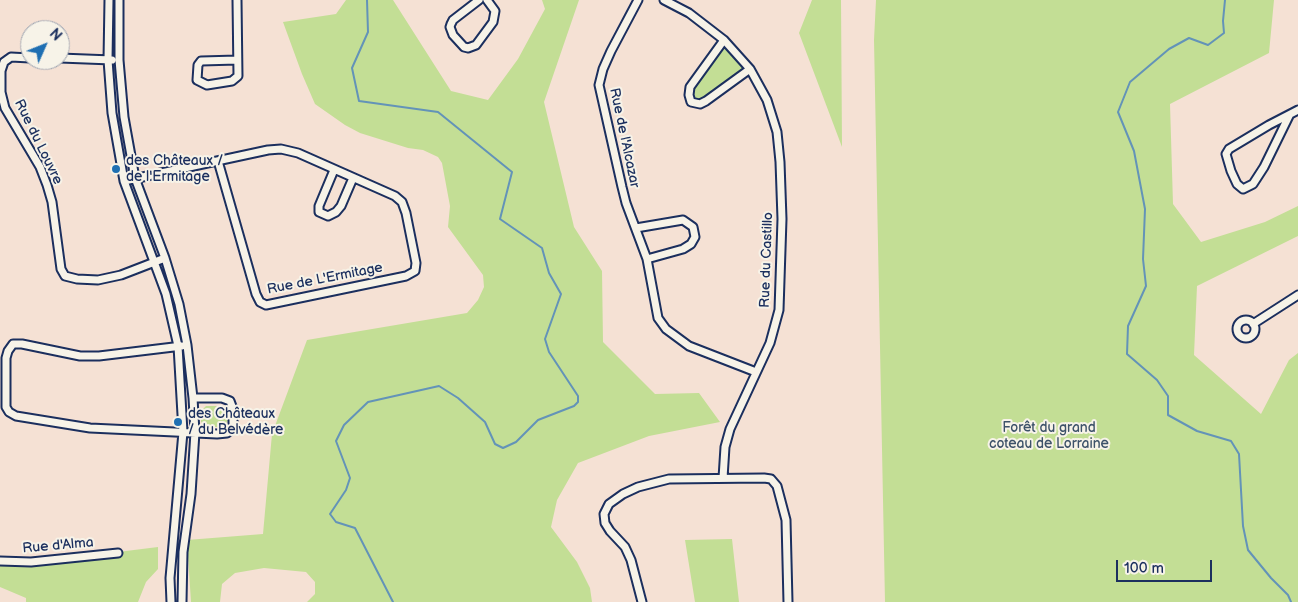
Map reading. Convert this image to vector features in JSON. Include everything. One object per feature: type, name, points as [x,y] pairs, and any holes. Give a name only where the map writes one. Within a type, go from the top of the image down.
[{"type":"street","points":[[109,0],[108,60],[112,113],[124,181],[166,294],[178,346],[183,432],[171,570],[171,602]]},
{"type":"street","points":[[119,0],[119,60],[124,118],[135,178],[165,258],[178,304],[187,345],[193,398],[195,432],[183,552],[182,602]]},
{"type":"street","points":[[236,0],[238,76],[232,81],[207,85],[197,80],[198,65],[201,61],[237,60]]},
{"type":"street","points":[[479,0],[453,20],[450,27],[453,35],[464,47],[472,47],[476,44],[493,22],[495,11],[487,0]]},
{"type":"street","name":"Rue de l'Alcazar","points":[[638,0],[611,51],[603,69],[599,85],[626,203],[647,259],[658,318],[666,329],[689,346],[756,372]]},
{"type":"street","name":"Rue du Castillo","points":[[664,0],[689,12],[724,40],[750,69],[767,100],[776,132],[780,162],[782,219],[779,310],[770,342],[730,428],[725,447],[723,478]]},
{"type":"street","points":[[724,40],[690,86],[689,95],[691,102],[700,104],[706,101],[750,69]]},
{"type":"street","name":"Rue du Louvre","points":[[20,57],[11,57],[4,62],[1,71],[1,92],[5,108],[40,168],[47,185],[52,202],[62,269],[65,276],[77,279],[98,280],[121,275],[165,258]]},
{"type":"street","points":[[70,58],[119,60]]},
{"type":"street","points":[[1289,116],[1264,167],[1253,184],[1243,189],[1237,184],[1231,171],[1226,154],[1229,149],[1298,110]]},
{"type":"street","name":"Rue de L'Ermitage","points":[[124,181],[268,150],[281,149],[298,153],[395,196],[402,202],[416,262],[415,271],[406,276],[266,305],[260,302],[256,294],[218,161]]},
{"type":"street","points":[[334,170],[319,206],[319,212],[328,216],[336,212],[341,206],[353,178]]},
{"type":"street","points":[[636,228],[683,220],[693,226],[696,236],[692,244],[683,249],[647,259]]},
{"type":"street","points":[[1253,324],[1298,295]]},
{"type":"street","points":[[187,345],[99,356],[80,356],[22,344],[13,344],[6,358],[6,407],[9,412],[16,416],[90,428],[227,433],[234,427],[233,409],[230,401],[222,398],[193,398]]},
{"type":"street","points":[[642,602],[631,560],[625,547],[605,523],[604,514],[609,504],[623,494],[669,480],[723,478],[764,478],[771,480],[777,486],[786,520],[788,602]]},
{"type":"street","name":"Rue d'Alma","points":[[0,561],[31,562],[118,553]]},
{"type":"green space","points":[[346,0],[393,0],[451,91],[488,100],[518,59],[545,9],[542,0],[579,0],[544,102],[574,227],[602,271],[603,342],[655,394],[699,393],[720,422],[649,436],[578,463],[557,500],[551,527],[577,562],[590,588],[592,602],[307,602],[315,594],[315,582],[306,572],[264,568],[235,573],[222,584],[220,602],[191,602],[187,540],[263,534],[272,434],[307,340],[467,313],[478,300],[484,287],[483,275],[448,227],[450,206],[442,163],[438,157],[423,150],[408,148],[360,133],[315,104],[283,22],[336,14]]},
{"type":"green space","points":[[812,0],[841,0],[842,147],[799,33]]},
{"type":"green space","name":"Forêt du grand coteau de Lorraine","points":[[876,0],[1274,0],[1269,53],[1170,104],[1173,204],[1201,242],[1265,222],[1298,206],[1298,236],[1197,286],[1194,355],[1261,414],[1289,360],[1298,353],[1298,602],[885,602],[874,40]]},
{"type":"green space","points":[[724,40],[750,69],[706,101],[691,102],[690,87]]},
{"type":"green space","points":[[206,406],[224,406],[227,409],[228,420],[226,424],[222,427],[207,427],[201,422],[201,411]]},
{"type":"green space","points":[[732,539],[739,602],[695,602],[685,540]]},
{"type":"green space","points":[[158,547],[158,569],[146,582],[138,602],[26,602],[26,598],[0,587],[0,560],[30,563]]},
{"type":"waterway","points":[[367,0],[368,32],[352,68],[359,101],[438,112],[512,172],[500,219],[542,248],[549,273],[561,294],[545,339],[549,352],[578,396],[578,402],[574,406],[538,420],[516,442],[503,448],[495,444],[485,422],[458,398],[439,386],[368,402],[344,425],[336,441],[350,478],[346,490],[330,514],[336,522],[355,528],[393,602]]},
{"type":"waterway","points":[[1225,0],[1224,33],[1208,45],[1189,38],[1169,49],[1130,82],[1118,112],[1134,151],[1145,209],[1143,259],[1146,286],[1128,326],[1127,354],[1157,380],[1168,396],[1168,415],[1197,431],[1231,441],[1239,454],[1243,526],[1248,550],[1288,595],[1291,602]]},
{"type":"place","name":"des Châteaux / de l'Ermitage","points":[[116,169]]},
{"type":"place","name":"des Châteaux / du Belvédère","points":[[178,422]]}]
